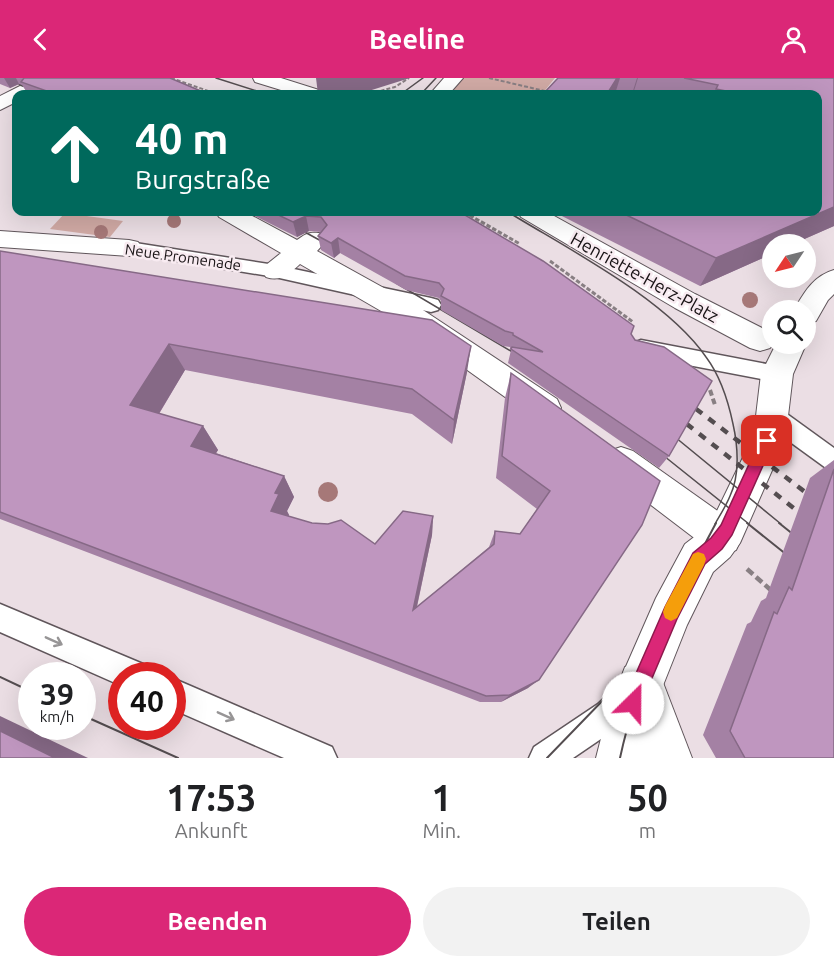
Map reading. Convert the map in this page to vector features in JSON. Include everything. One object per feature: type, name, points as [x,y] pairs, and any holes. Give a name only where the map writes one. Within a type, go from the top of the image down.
[{"type":"street","points":[[262,78],[300,90]]},
{"type":"street","points":[[443,90],[454,78]]},
{"type":"street","points":[[238,216],[307,245],[364,289]]},
{"type":"street","name":"Henriette-Herz-Platz","points":[[538,216],[685,301],[760,340]]},
{"type":"street","name":"Neue Promenade","points":[[0,239],[129,248]]},
{"type":"street","points":[[275,271],[307,245]]},
{"type":"street","points":[[814,300],[834,279]]},
{"type":"street","name":"Neue Promenade","points":[[364,289],[410,315],[457,346],[564,422]]},
{"type":"street","points":[[620,758],[633,703],[671,613],[699,558],[719,540],[748,487],[764,450],[772,416],[777,374],[786,354]]},
{"type":"street","points":[[593,442],[719,540]]},
{"type":"street","points":[[641,683],[668,758]]},
{"type":"lane","name":"Neue Promenade","points":[[129,248],[275,271],[431,305]]},
{"type":"lane","points":[[636,347],[777,374]]},
{"type":"lane","points":[[772,416],[834,461]]},
{"type":"lane","points":[[0,618],[108,665]]},
{"type":"lane","points":[[545,758],[609,715],[641,683]]},
{"type":"lane","points":[[186,699],[321,758]]},
{"type":"path","points":[[171,78],[206,90]]},
{"type":"path","points":[[386,90],[409,78]]},
{"type":"path","points":[[489,78],[544,90]]},
{"type":"path","points":[[471,216],[524,246]]},
{"type":"path","points":[[542,256],[566,271],[697,370],[710,388],[715,405]]},
{"type":"path","points":[[719,540],[782,599]]},
{"type":"shaded area","points":[[462,78],[555,78],[545,90],[450,90]]},
{"type":"shaded area","points":[[62,216],[87,216],[123,221],[110,237],[50,229]]},
{"type":"building","points":[[24,78],[170,78],[198,90],[44,90],[21,82]]},
{"type":"building","points":[[558,78],[617,78],[610,90],[547,90]]},
{"type":"building","points":[[684,78],[834,78],[834,207],[822,212],[822,90],[716,89],[718,85]]},
{"type":"building","points":[[280,216],[306,216],[293,222]]},
{"type":"building","points":[[306,216],[467,216],[543,261],[634,326],[631,334],[635,340],[664,347],[712,381],[669,456],[511,349],[512,347],[543,352],[513,333],[505,331],[441,296],[444,289],[439,283],[405,276],[338,238],[331,243],[318,236],[327,225],[321,217]]},
{"type":"building","points":[[628,216],[813,216],[772,234],[762,234],[762,238],[716,258]]},
{"type":"building","points":[[0,251],[432,320],[471,346],[454,420],[412,389],[169,344],[130,405],[203,426],[191,446],[284,476],[275,493],[279,494],[271,511],[312,523],[328,524],[341,520],[375,544],[403,511],[433,516],[413,610],[494,544],[495,531],[520,534],[550,491],[502,456],[511,373],[660,481],[642,525],[539,680],[510,695],[486,696],[0,512]]},
{"type":"building","points":[[834,469],[834,758],[745,758],[730,731],[774,612],[777,614],[789,587],[792,590]]},
{"type":"building","points":[[0,731],[55,758],[0,758]]},
{"type":"tram line","points":[[6,78],[32,90]]},
{"type":"tram line","points":[[216,78],[254,90]]},
{"type":"tram line","points":[[406,90],[423,78]]},
{"type":"tram line","points":[[425,90],[436,78]]},
{"type":"tram line","points":[[275,216],[334,248]]},
{"type":"tram line","points":[[515,216],[642,295],[667,315],[706,357],[720,381],[735,433],[737,460],[734,485]]},
{"type":"tram line","points":[[396,283],[526,360]]},
{"type":"tram line","points":[[664,428],[734,485]]},
{"type":"tram line","points":[[654,448],[726,505]]},
{"type":"tram line","points":[[726,505],[734,485]]},
{"type":"tram line","points":[[734,485],[781,524]]},
{"type":"tram line","points":[[715,524],[726,505]]},
{"type":"tram line","points":[[726,505],[749,524]]},
{"type":"tram line","points":[[620,758],[637,696],[660,637],[716,523]]},
{"type":"tram line","points":[[747,523],[797,563]]},
{"type":"tram line","points":[[779,523],[804,543]]},
{"type":"tram line","points":[[0,677],[18,685]]},
{"type":"tram line","points":[[547,758],[608,695]]},
{"type":"tram line","points":[[96,721],[178,758]]},
{"type":"railway","points":[[683,399],[834,514]]},
{"type":"railway","points":[[674,414],[814,524]]},
{"type":"railway","points":[[812,523],[834,540]]},
{"type":"slow traffic","points":[[671,612],[698,559]]},
{"type":"route","points":[[633,703],[671,613],[699,558],[723,537],[748,487],[767,441]]}]
